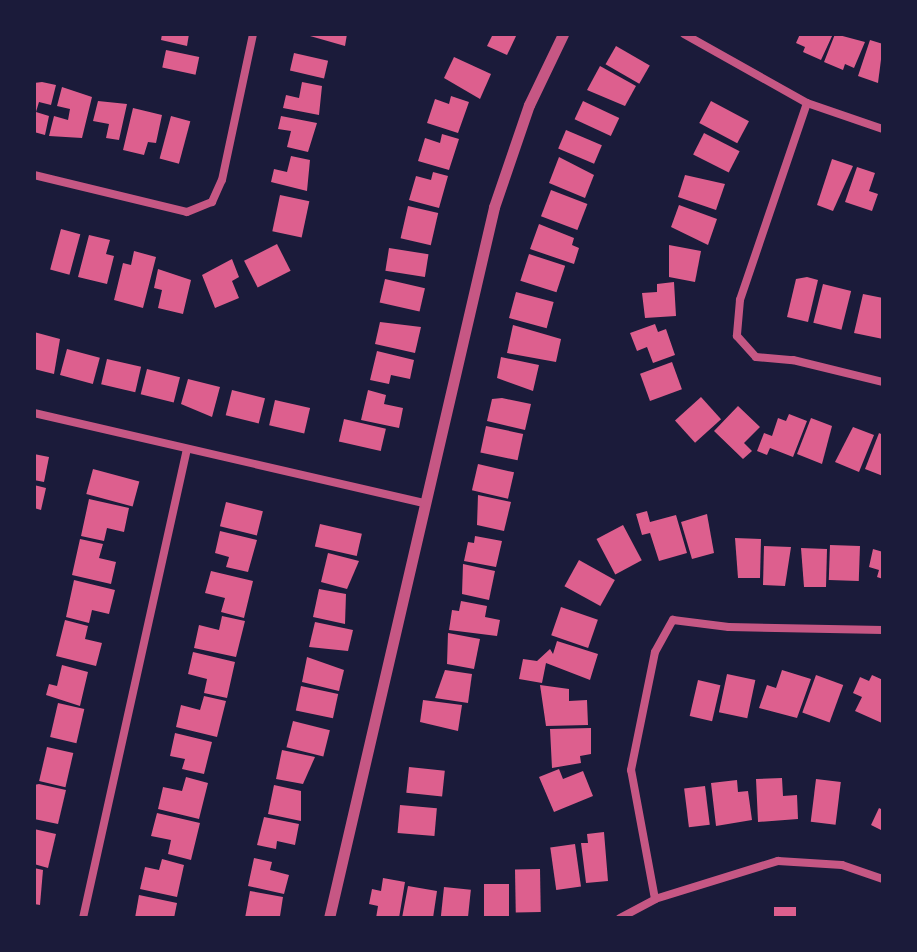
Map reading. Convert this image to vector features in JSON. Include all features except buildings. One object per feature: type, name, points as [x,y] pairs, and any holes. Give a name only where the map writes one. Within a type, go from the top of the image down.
[{"type":"street","points":[[34,175],[187,212],[212,202],[222,180],[253,34]]},
{"type":"street","points":[[329,918],[424,503],[507,162],[563,34]]},
{"type":"street","points":[[684,34],[807,103],[883,129]]},
{"type":"street","points":[[807,103],[740,300],[737,336],[756,357],[793,360],[883,382]]},
{"type":"street","points":[[34,413],[424,503]]},
{"type":"street","points":[[83,918],[187,449]]},
{"type":"street","points":[[655,899],[631,770],[636,729],[665,629],[673,620],[729,627],[883,630]]},
{"type":"street","points":[[620,918],[655,899],[746,868],[794,860],[842,865],[883,879]]}]
